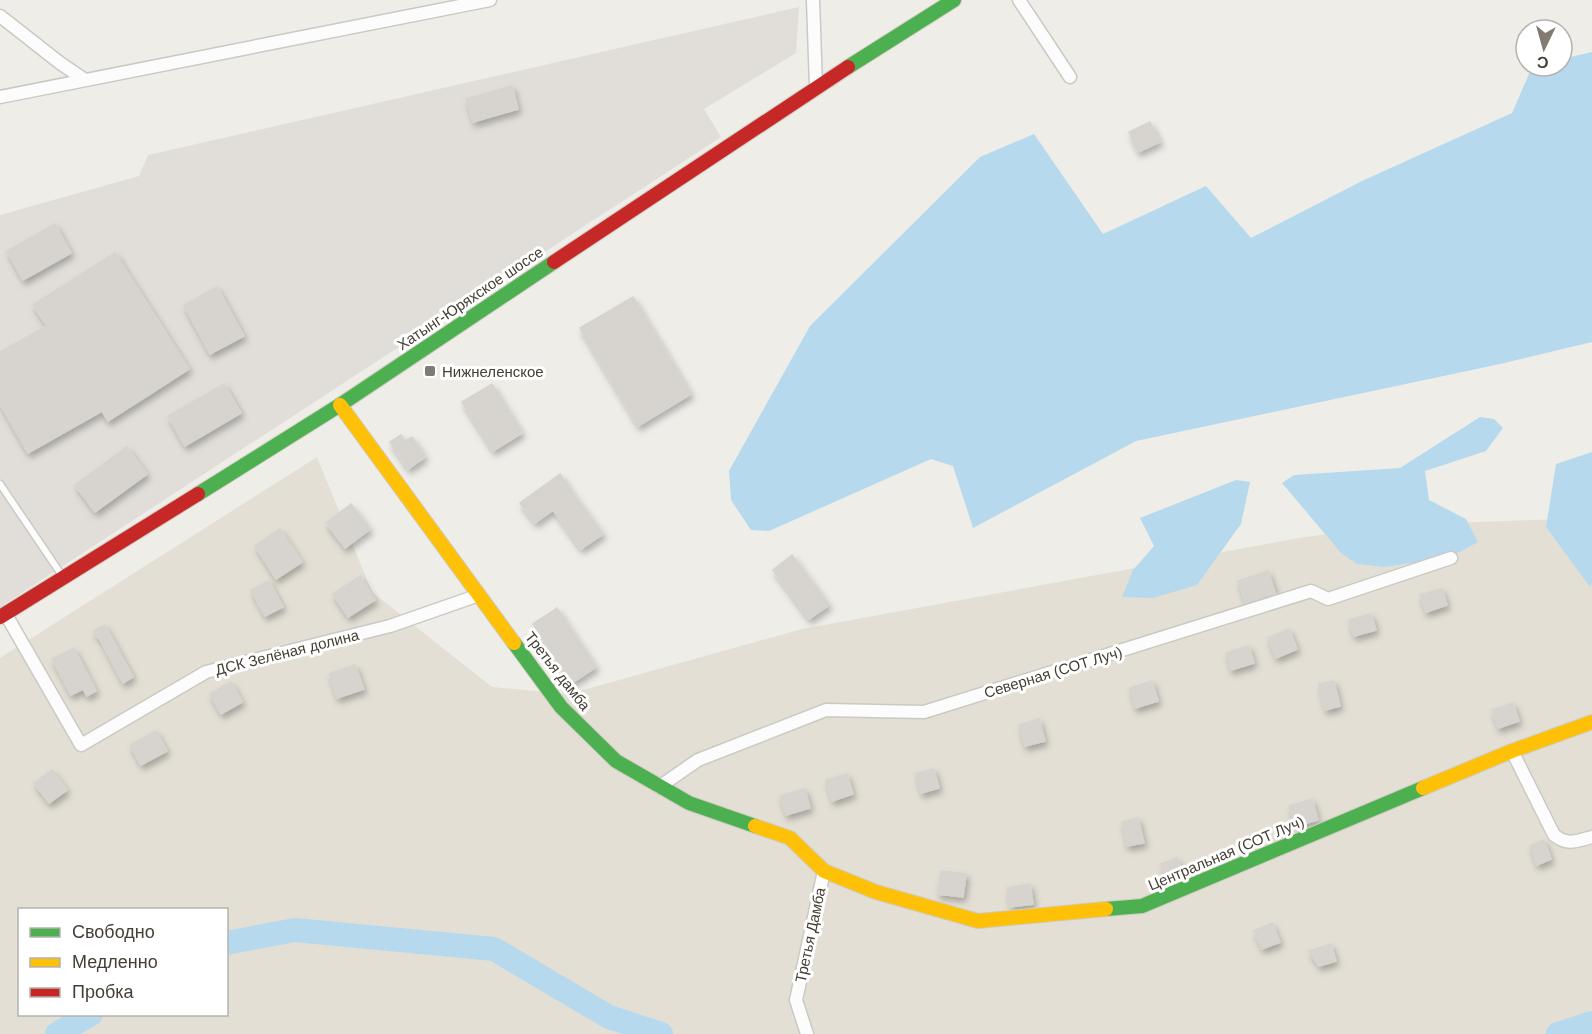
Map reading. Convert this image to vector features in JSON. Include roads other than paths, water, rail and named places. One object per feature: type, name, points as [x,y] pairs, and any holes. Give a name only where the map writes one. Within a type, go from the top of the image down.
[{"type":"street","points":[[0,97],[490,0]]},
{"type":"street","points":[[813,0],[816,87]]},
{"type":"street","name":"Хатынг-Юряхское шоссе","points":[[3,615],[339,405],[816,87],[954,0]]},
{"type":"street","points":[[1019,0],[1070,77]]},
{"type":"street","points":[[0,16],[85,80]]},
{"type":"street","name":"Третья дамба","points":[[339,405],[561,707],[616,760],[688,803],[790,838],[824,871]]},
{"type":"street","name":"Северная (СОТ Луч)","points":[[659,787],[698,760],[826,710],[924,712],[1311,591],[1329,599],[1451,558]]},
{"type":"street","name":"ДСК Зелёная долина","points":[[3,615],[81,745],[206,672],[390,626],[479,595]]},
{"type":"street","name":"Центральная (СОТ Луч)","points":[[824,871],[876,892],[978,921],[1142,906],[1512,751],[1592,722]]},
{"type":"street","points":[[1512,751],[1554,835],[1567,842],[1592,837]]},
{"type":"street","name":"Третья Дамба","points":[[807,1034],[796,1000],[824,871]]},
{"type":"lane","points":[[0,484],[63,577]]},
{"type":"water","points":[[1592,52],[1592,342],[1500,364],[1136,441],[973,528],[953,466],[931,459],[769,531],[751,530],[731,500],[729,471],[810,326],[980,157],[1034,134],[1103,234],[1206,186],[1251,238],[1362,181],[1512,113],[1527,78],[1574,78],[1574,56]]},
{"type":"water","points":[[1480,417],[1494,419],[1503,428],[1486,451],[1425,471],[1429,500],[1466,519],[1478,542],[1448,558],[1384,567],[1357,564],[1341,553],[1282,483],[1294,475],[1400,468]]},
{"type":"water","points":[[1592,452],[1592,584],[1590,587],[1546,527],[1556,464]]},
{"type":"water","points":[[1236,480],[1250,482],[1241,524],[1197,585],[1153,598],[1122,597],[1133,570],[1154,546],[1140,518]]},
{"type":"waterway","points":[[228,943],[295,930],[494,949],[609,1017],[661,1034]]},
{"type":"waterway","points":[[57,1034],[88,1016]]},
{"type":"waterway","points":[[1558,1034],[1592,1023]]},
{"type":"place","name":"Нижнеленское","points":[[430,371]]}]
